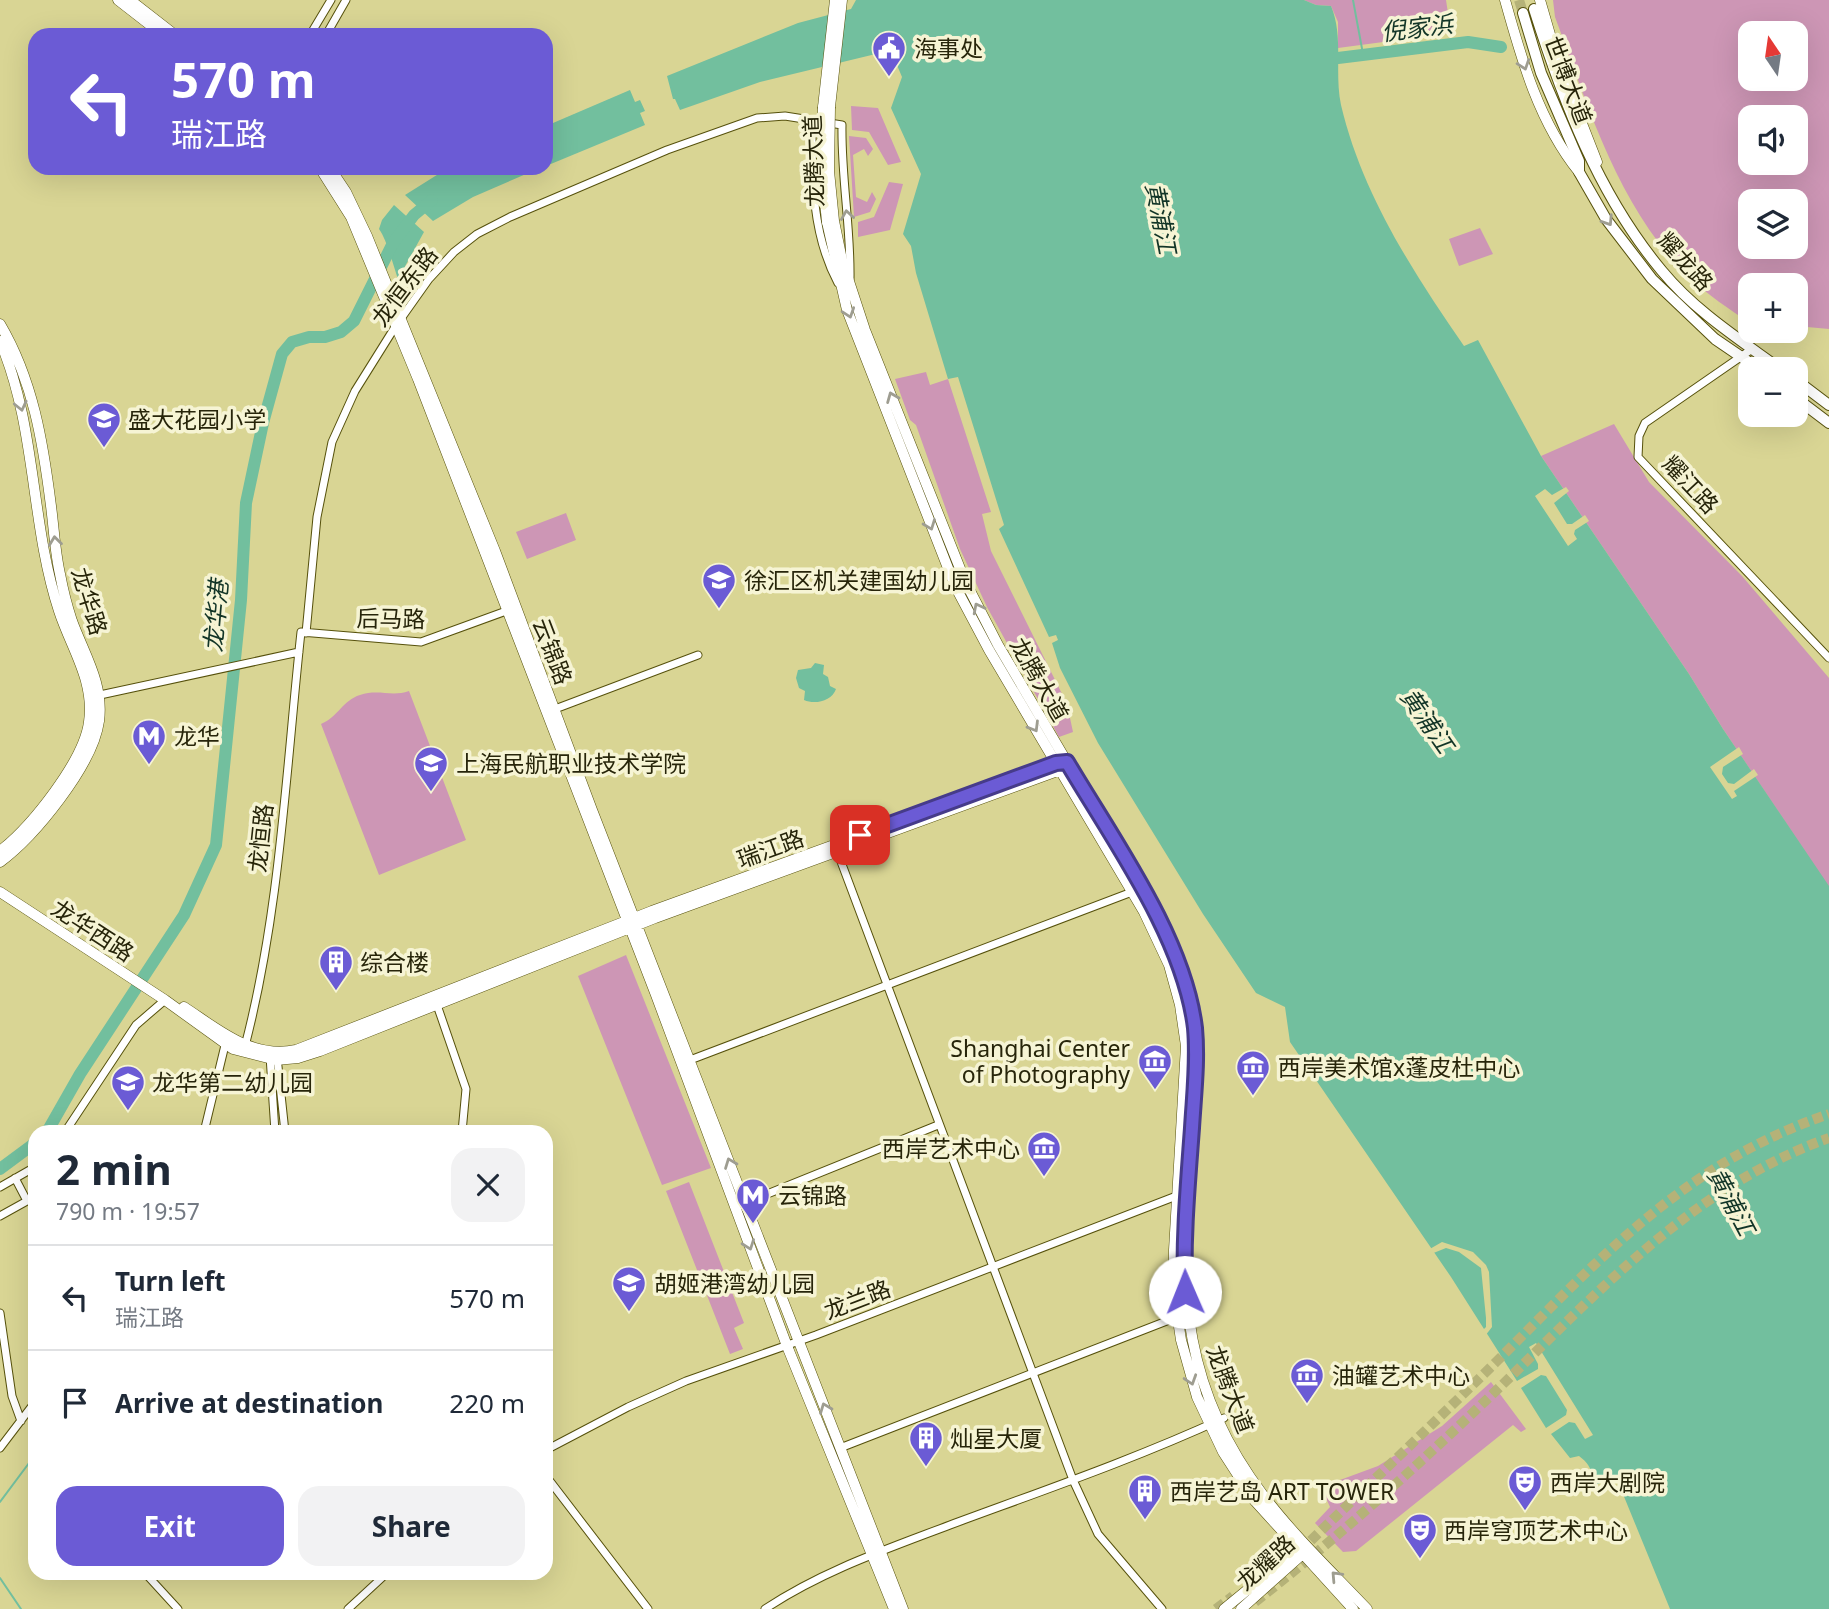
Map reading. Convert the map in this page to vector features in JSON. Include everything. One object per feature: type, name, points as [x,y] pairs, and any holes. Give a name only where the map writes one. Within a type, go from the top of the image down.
[{"type":"main road","points":[[118,0],[154,28]]},
{"type":"main road","points":[[130,0],[166,28]]},
{"type":"main road","name":"龙腾大道","points":[[835,0],[822,128],[822,171],[845,285],[965,581],[1061,765],[1153,930],[1169,965],[1184,1026],[1186,1068],[1182,1194],[1188,1323],[1199,1370],[1217,1421]]},
{"type":"main road","name":"龙腾大道","points":[[831,222],[828,128],[842,0]]},
{"type":"main road","points":[[1505,0],[1518,48],[1543,114],[1564,153],[1579,166]]},
{"type":"main road","points":[[1532,7],[1558,62],[1603,183]]},
{"type":"main road","name":"世博大道","points":[[1532,7],[1541,73],[1579,166]]},
{"type":"main road","name":"世博大道","points":[[1532,7],[1554,72],[1590,155]]},
{"type":"main road","name":"耀龙路","points":[[1590,155],[1603,183],[1633,233],[1662,271],[1699,308],[1763,357]]},
{"type":"main road","name":"耀龙路","points":[[1579,166],[1606,219],[1652,279],[1690,317],[1743,357]]},
{"type":"main road","points":[[325,175],[345,206],[388,300]]},
{"type":"main road","points":[[335,175],[367,236],[388,300]]},
{"type":"main road","name":"云锦路","points":[[388,300],[555,709],[787,1346],[903,1609]]},
{"type":"main road","name":"龙华路","points":[[0,324],[25,375],[32,397],[44,448],[59,572],[71,619],[100,695],[99,725],[78,771],[40,826],[0,862]]},
{"type":"main road","name":"龙华路","points":[[0,341],[23,414],[50,580],[58,610],[89,688],[92,704],[89,726],[73,761],[34,821],[0,851]]},
{"type":"main road","points":[[1808,389],[1829,405]]},
{"type":"main road","points":[[1808,407],[1829,423]]},
{"type":"main road","name":"云锦路","points":[[512,609],[632,924],[690,1060],[840,1448],[894,1609]]},
{"type":"main road","name":"龙腾大道","points":[[1061,765],[1163,925],[1185,981],[1194,1024],[1196,1057],[1174,1258],[1177,1317],[1189,1373],[1251,1479],[1353,1609]]},
{"type":"main road","name":"瑞江路","points":[[273,1056],[309,1055],[438,1005],[632,924],[837,851],[1061,765]]},
{"type":"main road","name":"瑞江路","points":[[273,1056],[317,1044],[1061,765]]},
{"type":"main road","name":"龙华西路","points":[[0,892],[205,1029],[247,1050],[273,1056]]},
{"type":"main road","name":"龙华西路","points":[[164,1000],[177,1002],[227,1040]]},
{"type":"main road","name":"龙腾大道","points":[[1306,1548],[1367,1609]]},
{"type":"main road","name":"龙耀路","points":[[1223,1609],[1240,1604],[1306,1548]]},
{"type":"street","points":[[314,28],[331,0]]},
{"type":"street","points":[[330,28],[346,0]]},
{"type":"street","name":"龙恒东路","points":[[303,633],[317,517],[332,442],[355,391],[398,323],[447,258],[492,225],[635,163],[757,118],[779,115],[842,125],[842,170],[850,233],[845,285]]},
{"type":"street","points":[[812,120],[813,172],[820,236],[828,263],[845,285]]},
{"type":"street","name":"耀江路","points":[[1743,357],[1752,349]]},
{"type":"street","name":"耀江路","points":[[1738,360],[1645,423],[1639,436],[1639,457],[1829,658]]},
{"type":"street","name":"后马路","points":[[303,633],[421,642],[512,609]]},
{"type":"street","name":"龙恒路","points":[[247,1050],[270,920],[303,633]]},
{"type":"street","points":[[100,695],[299,652]]},
{"type":"street","points":[[555,709],[698,655]]},
{"type":"street","points":[[837,851],[1073,1479],[1098,1534],[1162,1609]]},
{"type":"street","points":[[690,1060],[1132,892]]},
{"type":"street","points":[[70,1125],[136,1025],[164,1000]]},
{"type":"street","points":[[438,1005],[466,1088],[462,1125]]},
{"type":"street","points":[[206,1125],[227,1040]]},
{"type":"street","points":[[273,1056],[275,1125]]},
{"type":"street","points":[[273,1056],[284,1125]]},
{"type":"street","points":[[746,1203],[938,1125]]},
{"type":"street","points":[[0,1187],[28,1171]]},
{"type":"street","points":[[0,1216],[27,1202],[15,1178]]},
{"type":"street","name":"龙兰路","points":[[553,1446],[628,1407],[686,1381],[787,1346],[1182,1194]]},
{"type":"street","points":[[0,1313],[12,1396],[21,1420]]},
{"type":"street","points":[[840,1448],[1177,1317]]},
{"type":"street","points":[[0,1448],[28,1411]]},
{"type":"street","points":[[765,1609],[790,1593],[877,1553],[1217,1421]]},
{"type":"street","points":[[553,1485],[648,1609]]},
{"type":"street","points":[[151,1580],[178,1609]]},
{"type":"street","points":[[348,1609],[379,1580]]},
{"type":"shaded area","points":[[1304,0],[1446,0],[1451,33],[1338,48],[1338,22],[1331,6],[1316,5]]},
{"type":"shaded area","points":[[1553,0],[1829,0],[1829,329],[1808,327],[1808,273],[1738,273],[1738,315],[1690,278],[1665,251],[1644,221],[1625,189],[1593,121],[1555,17]]},
{"type":"shaded area","points":[[851,106],[878,108],[901,162],[888,165],[869,132],[852,130]]},
{"type":"shaded area","points":[[849,136],[866,138],[873,149],[868,156],[864,149],[853,155],[856,197],[867,202],[872,192],[876,199],[870,212],[854,217]]},
{"type":"shaded area","points":[[889,182],[903,184],[890,230],[858,237],[858,222],[874,217]]},
{"type":"shaded area","points":[[1480,228],[1493,254],[1459,266],[1449,239]]},
{"type":"shaded area","points":[[926,372],[930,385],[948,379],[991,512],[982,514],[991,551],[1067,704],[1073,732],[1059,737],[987,607],[960,549],[916,425],[910,420],[895,379]]},
{"type":"shaded area","points":[[1614,424],[1649,482],[1742,576],[1829,678],[1829,887],[1541,456]]},
{"type":"shaded area","points":[[566,513],[576,540],[527,559],[516,532]]},
{"type":"shaded area","points":[[409,691],[466,840],[379,875],[321,724],[354,697]]},
{"type":"shaded area","points":[[626,955],[711,1168],[662,1185],[578,976]]},
{"type":"shaded area","points":[[689,1182],[744,1323],[734,1328],[743,1349],[730,1354],[666,1191]]},
{"type":"shaded area","points":[[1491,1382],[1526,1429],[1521,1432],[1513,1425],[1356,1551],[1343,1552],[1315,1523],[1330,1507],[1321,1487],[1378,1466],[1442,1426]]},
{"type":"water","name":"黄浦江","points":[[856,0],[1304,0],[1316,5],[1331,6],[1337,30],[1341,105],[1362,170],[1391,231],[1464,346],[1478,340],[1541,456],[1829,886],[1829,1609],[1670,1609],[1616,1477],[1590,1487],[1592,1478],[1586,1463],[1579,1456],[1570,1458],[1551,1434],[1569,1422],[1575,1423],[1585,1439],[1593,1435],[1536,1343],[1529,1347],[1538,1369],[1517,1381],[1451,1277],[1290,1042],[1285,1007],[1256,993],[1203,914],[1098,743],[1060,668],[1052,643],[1058,640],[1056,635],[1049,637],[999,529],[1004,525],[958,377],[948,379],[916,273],[911,246],[903,234],[921,174],[891,108],[902,77],[894,58],[884,52],[760,82],[680,110],[673,99],[667,76],[798,23],[851,9]]},
{"type":"water","points":[[630,90],[635,102],[640,100],[645,111],[640,113],[645,125],[553,163],[553,123]]},
{"type":"water","points":[[437,175],[524,175],[473,197],[433,221],[405,195]]},
{"type":"water","points":[[394,205],[424,232],[398,279],[379,229],[382,220]]},
{"type":"water","points":[[815,663],[824,665],[823,674],[828,677],[830,686],[836,689],[827,699],[813,702],[804,700],[805,691],[799,688],[796,678],[798,670],[811,668]]},
{"type":"water","points":[[1541,1375],[1546,1376],[1567,1410],[1566,1415],[1546,1428],[1521,1388]]},
{"type":"pier","points":[[1566,487],[1569,491],[1554,503],[1567,524],[1572,524],[1585,515],[1589,521],[1575,530],[1577,539],[1568,546],[1535,496],[1545,489],[1552,495]]},
{"type":"pier","points":[[1739,747],[1743,754],[1723,767],[1722,774],[1728,783],[1734,784],[1754,769],[1758,775],[1734,791],[1737,796],[1732,799],[1710,767]]},
{"type":"pier","points":[[1442,1242],[1473,1252],[1486,1265],[1489,1272],[1492,1327],[1485,1336],[1482,1331],[1486,1327],[1486,1318],[1481,1268],[1459,1252],[1446,1248],[1431,1254],[1428,1250]]},
{"type":"waterway","points":[[1353,0],[1363,54]]},
{"type":"waterway","name":"倪家浜","points":[[1338,58],[1468,42],[1501,47]]},
{"type":"waterway","name":"龙华港","points":[[51,1125],[80,1074],[184,915],[216,845],[241,600],[246,503],[263,423],[282,354],[292,342],[341,332],[354,321],[393,243],[414,215],[432,200]]},
{"type":"waterway","name":"龙华港","points":[[0,1169],[28,1148]]},
{"type":"waterway","points":[[0,1502],[28,1464]]},
{"type":"waterway","points":[[0,1578],[21,1609]]},
{"type":"tunnel","points":[[1519,0],[1523,13]]},
{"type":"tunnel","points":[[1300,1551],[1571,1287],[1647,1218],[1730,1159],[1777,1135],[1829,1114]]},
{"type":"tunnel","points":[[1255,1602],[1319,1551],[1412,1469],[1613,1277],[1652,1244],[1736,1183],[1781,1158],[1829,1138]]},
{"type":"tunnel","points":[[1216,1609],[1233,1596]]},
{"type":"place","name":"海事处","points":[[889,78]]},
{"type":"place","name":"盛大花园小学","points":[[104,449]]},
{"type":"place","name":"徐汇区机关建国幼儿园","points":[[719,610]]},
{"type":"place","name":"龙华","points":[[149,766]]},
{"type":"place","name":"上海民航职业技术学院","points":[[431,793]]},
{"type":"place","name":"综合楼","points":[[336,992]]},
{"type":"place","name":"Shanghai Center of Photography","points":[[1155,1091]]},
{"type":"place","name":"西岸美术馆x蓬皮杜中心","points":[[1253,1097]]},
{"type":"place","name":"龙华第二幼儿园","points":[[128,1112]]},
{"type":"place","name":"西岸艺术中心","points":[[1044,1178]]},
{"type":"place","name":"云锦路","points":[[753,1225]]},
{"type":"place","name":"胡姬港湾幼儿园","points":[[629,1313]]},
{"type":"place","name":"油罐艺术中心","points":[[1307,1405]]},
{"type":"place","name":"灿星大厦","points":[[926,1468]]},
{"type":"place","name":"西岸大剧院","points":[[1525,1512]]},
{"type":"place","name":"西岸艺岛 ART TOWER","points":[[1145,1521]]},
{"type":"place","name":"西岸穹顶艺术中心","points":[[1420,1560]]},
{"type":"route","points":[[860,835],[1056,763],[1067,762],[1163,925],[1179,962],[1190,1003],[1195,1027],[1196,1068],[1185,1220],[1185,1292]]}]
